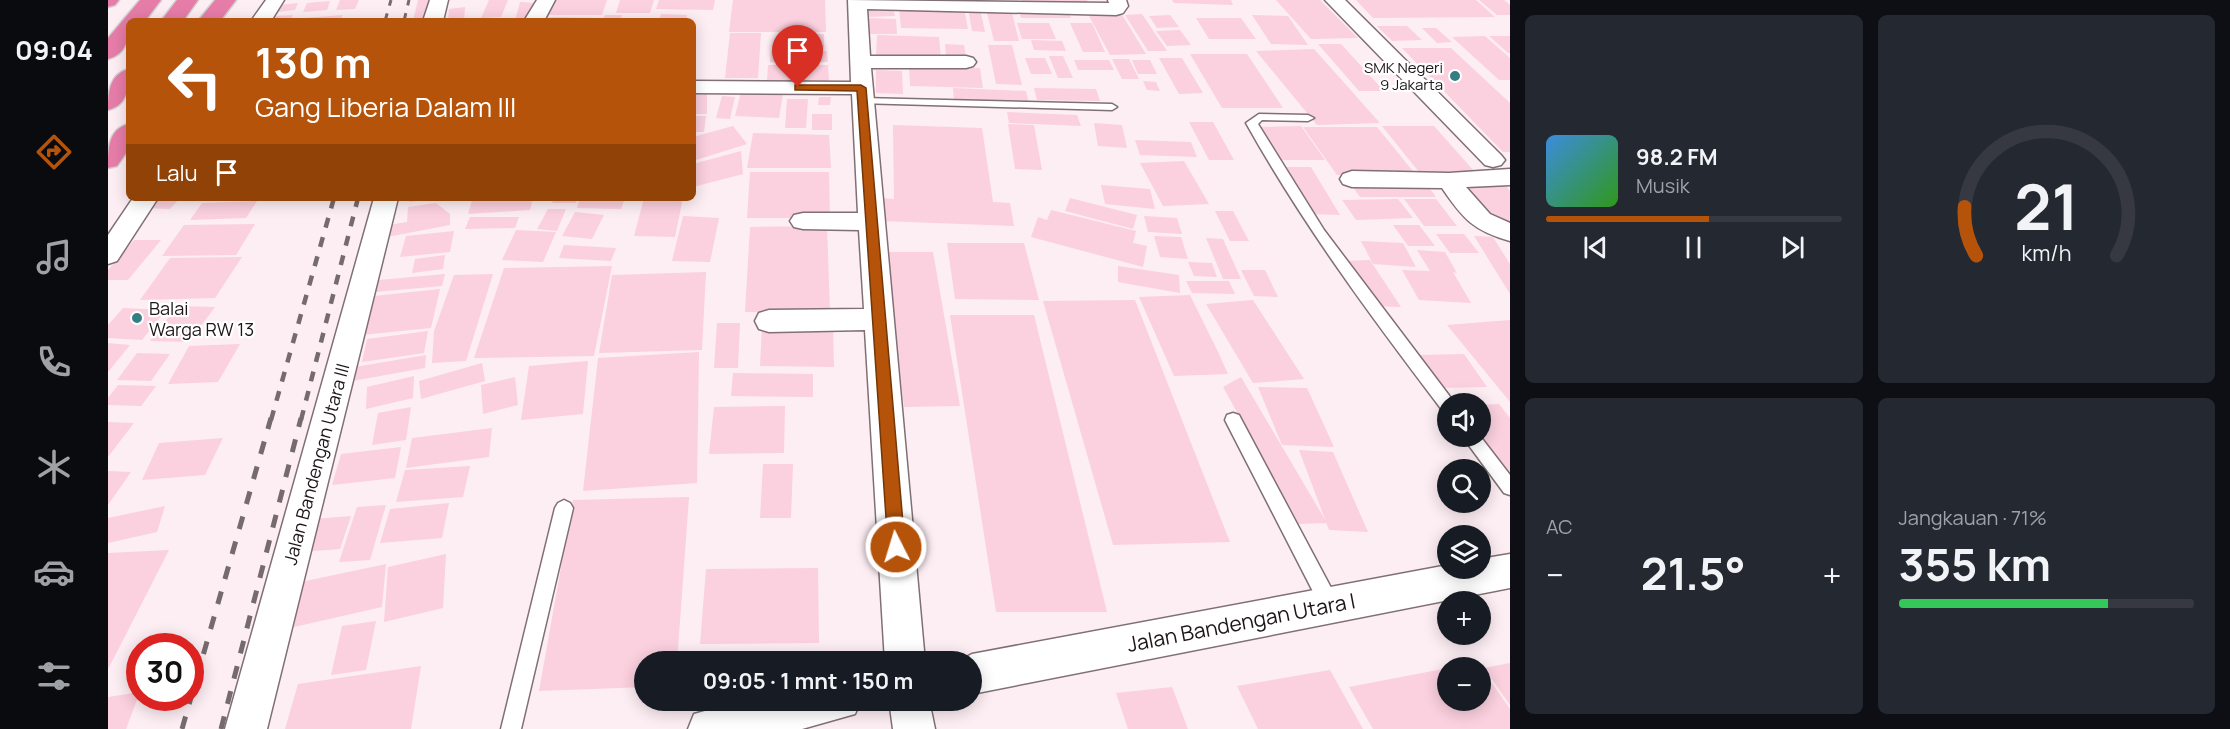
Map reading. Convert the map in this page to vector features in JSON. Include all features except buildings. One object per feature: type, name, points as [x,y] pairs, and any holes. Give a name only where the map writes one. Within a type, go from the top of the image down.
[{"type":"highway","points":[[136,18],[151,0]]},
{"type":"highway","points":[[174,18],[188,0]]},
{"type":"highway","points":[[108,52],[126,31]]},
{"type":"highway","points":[[108,103],[126,80]]},
{"type":"highway","points":[[108,160],[126,135]]},
{"type":"street","points":[[263,18],[275,0]]},
{"type":"street","points":[[434,18],[439,0]]},
{"type":"street","points":[[536,18],[546,0]]},
{"type":"street","points":[[904,651],[857,1],[982,2],[1116,9],[1119,6],[1117,0]]},
{"type":"street","points":[[1334,0],[1506,173]]},
{"type":"street","points":[[811,106],[966,62]]},
{"type":"street","points":[[696,87],[862,90]]},
{"type":"street","points":[[1352,179],[1449,182],[1506,173]]},
{"type":"street","points":[[1449,182],[1474,216],[1494,229],[1510,232]]},
{"type":"street","points":[[108,255],[144,201]]},
{"type":"street","name":"Jalan Bandengan Utara III","points":[[246,729],[385,201]]},
{"type":"street","points":[[803,221],[872,222]]},
{"type":"street","points":[[769,321],[879,319]]},
{"type":"street","name":"Jalan Bandengan Utara I","points":[[982,672],[1510,571]]},
{"type":"street","points":[[709,729],[792,711]]},
{"type":"street","points":[[911,711],[914,729]]},
{"type":"lane","points":[[862,90],[1112,107]]},
{"type":"lane","points":[[1308,118],[1259,117],[1252,123],[1284,183],[1370,304],[1438,393]]},
{"type":"lane","points":[[1233,420],[1330,605]]},
{"type":"lane","points":[[1478,447],[1510,488]]},
{"type":"lane","points":[[512,729],[564,508]]},
{"type":"railway","points":[[386,18],[391,0]]},
{"type":"railway","points":[[405,18],[409,0]]},
{"type":"railway","points":[[271,420],[333,201]]},
{"type":"railway","points":[[301,420],[357,201]]},
{"type":"railway","points":[[182,729],[271,418]]},
{"type":"railway","points":[[221,729],[301,418]]},
{"type":"place","name":"SMK Negeri 9 Jakarta","points":[[1455,76]]},
{"type":"place","name":"Balai Warga RW 13","points":[[137,318]]},
{"type":"route","points":[[798,87],[861,88],[896,547]]}]
